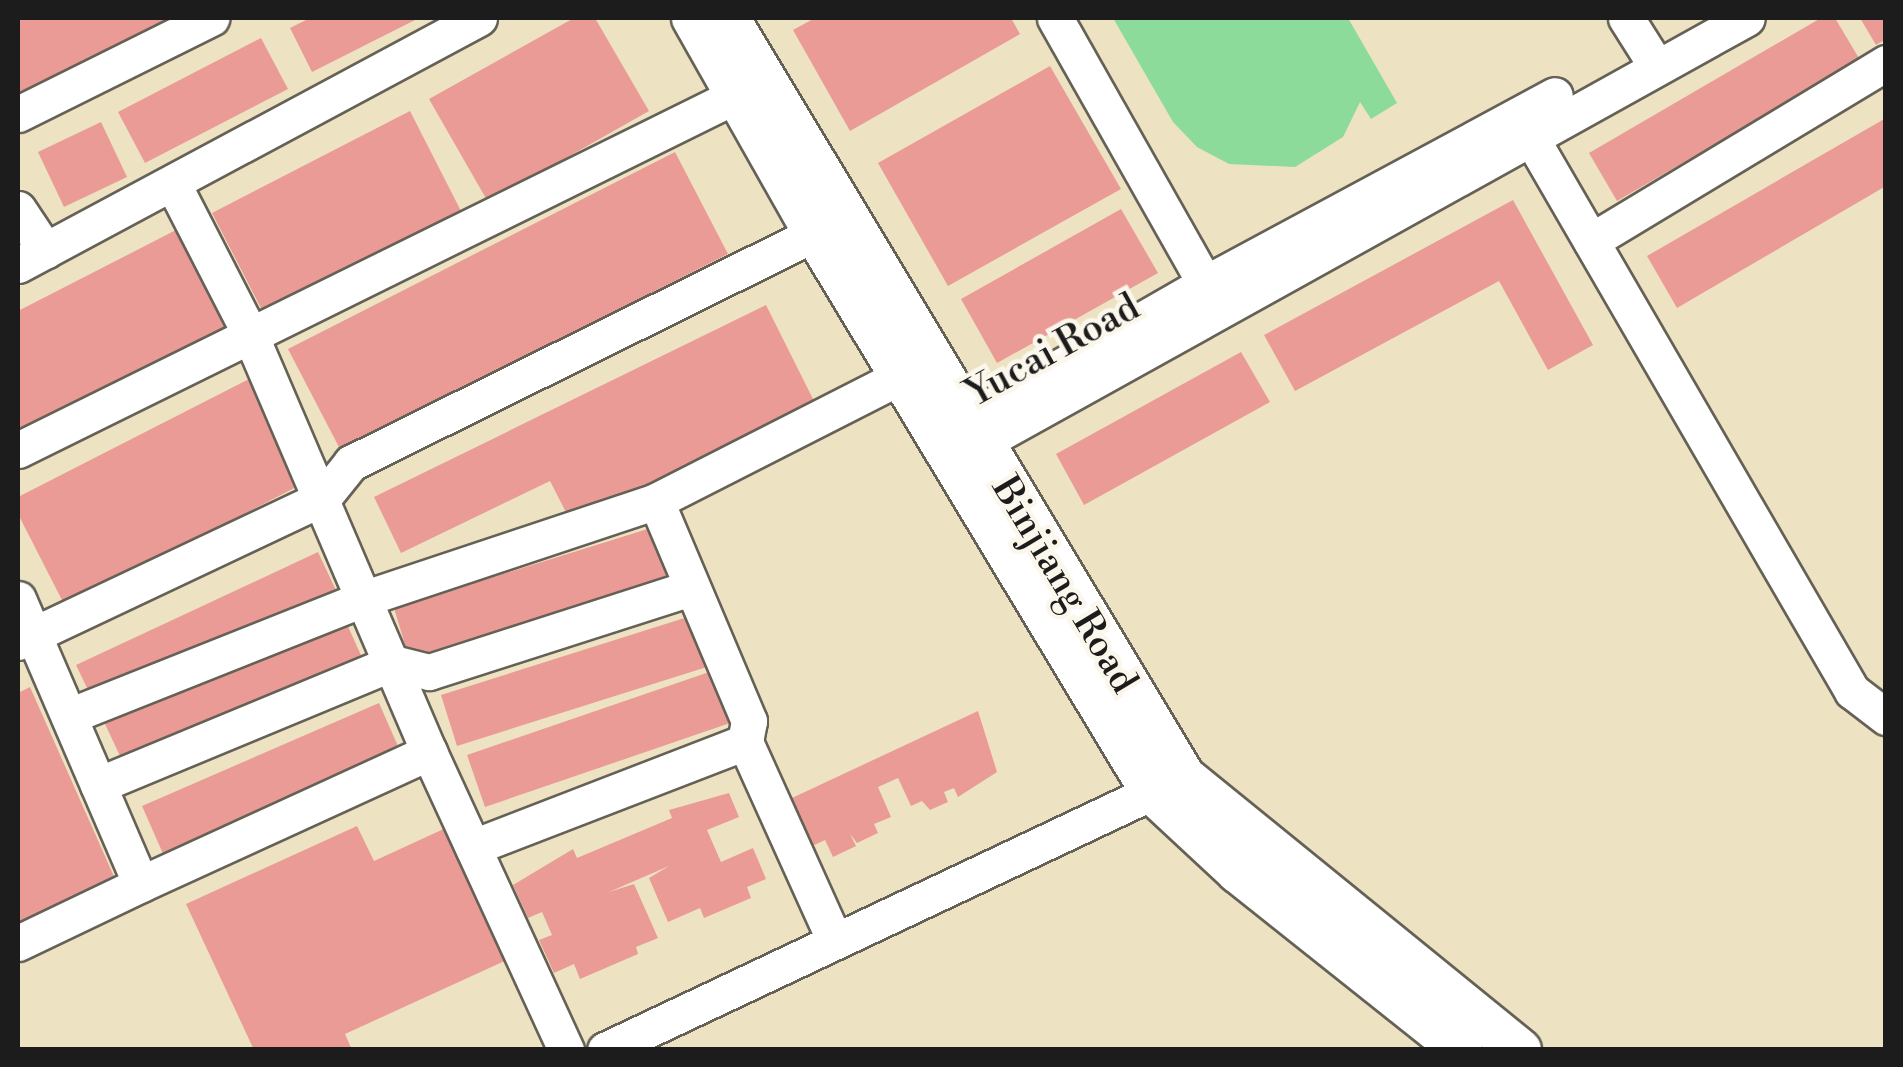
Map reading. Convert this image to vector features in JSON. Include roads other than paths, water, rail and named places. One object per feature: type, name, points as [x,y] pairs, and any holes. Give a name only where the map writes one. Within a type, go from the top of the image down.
[{"type":"main road","name":"Binjiang Road","points":[[693,18],[749,89],[830,226],[1184,777],[1520,1050]]},
{"type":"main road","name":"Binjiang Road","points":[[728,18],[749,89]]},
{"type":"main road","name":"Binjiang Road","points":[[830,226],[903,374],[964,437],[1152,792],[1238,872],[1462,1050]]},
{"type":"street","points":[[18,114],[212,18]]},
{"type":"street","points":[[18,208],[32,258],[479,18]]},
{"type":"street","points":[[1054,18],[1212,295]]},
{"type":"street","name":"Yucai Road","points":[[964,437],[1642,44],[1698,18]]},
{"type":"street","name":"Yucai Road","points":[[1212,295],[1530,136],[1642,44],[1747,18]]},
{"type":"street","points":[[1591,242],[1886,63]]},
{"type":"street","points":[[18,450],[749,89]]},
{"type":"street","points":[[1530,136],[1852,692],[1886,718]]},
{"type":"street","points":[[173,184],[250,334],[429,752],[566,1050]]},
{"type":"street","points":[[26,638],[323,498],[351,463],[830,226]]},
{"type":"street","points":[[69,716],[365,598],[656,501],[903,374]]},
{"type":"street","points":[[656,501],[688,589],[748,721],[745,742],[836,941]]},
{"type":"street","points":[[98,785],[393,663],[429,672],[688,589]]},
{"type":"street","points":[[18,599],[26,638],[69,716],[141,884]]},
{"type":"street","points":[[473,847],[745,742]]},
{"type":"street","points":[[18,943],[429,752]]},
{"type":"street","points":[[605,1050],[1152,792]]}]
